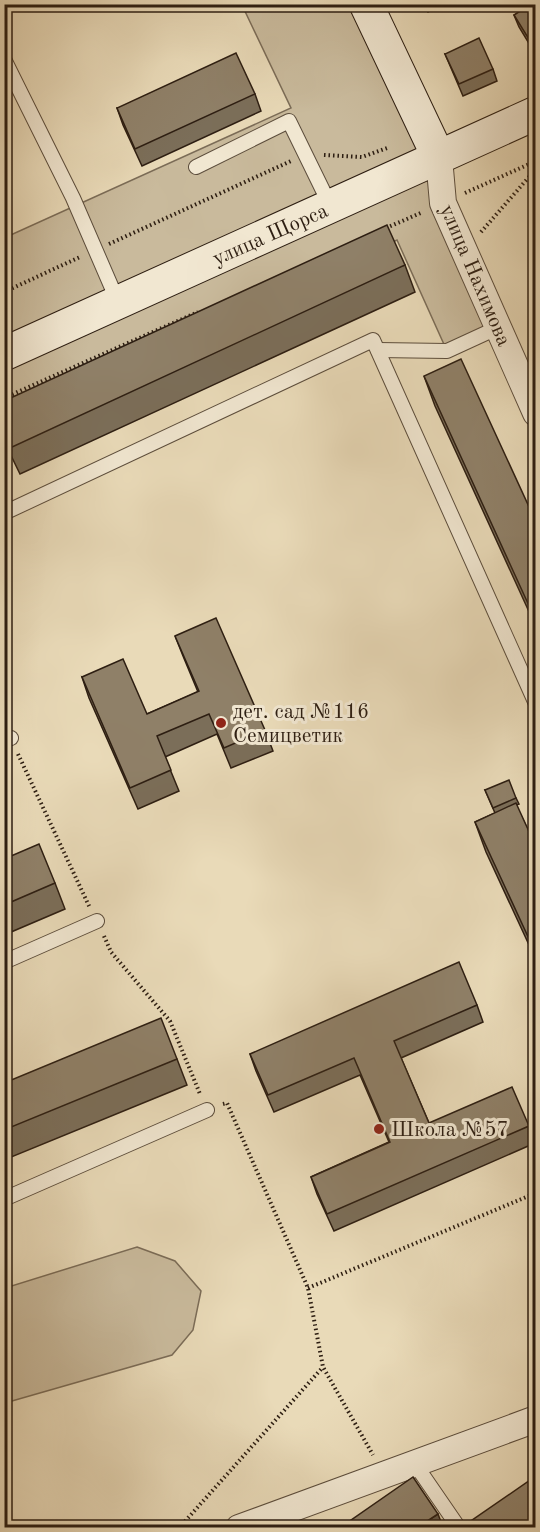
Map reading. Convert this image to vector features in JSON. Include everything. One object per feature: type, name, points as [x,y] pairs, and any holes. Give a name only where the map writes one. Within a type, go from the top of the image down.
[{"type":"street","name":"улица Нахимова","points":[[366,4],[439,158],[443,203],[536,413]]},
{"type":"street","name":"улица Щорса","points":[[4,354],[536,113]]},
{"type":"street","points":[[239,1527],[536,1419]]},
{"type":"lane","points":[[4,60],[73,198],[119,302]]},
{"type":"lane","points":[[196,167],[289,122],[331,207]]},
{"type":"lane","points":[[378,350],[447,351],[497,328]]},
{"type":"lane","points":[[4,513],[373,340],[536,704]]},
{"type":"lane","points":[[4,962],[97,921]]},
{"type":"lane","points":[[4,1199],[214,1108]]},
{"type":"lane","points":[[415,1464],[459,1527]]},
{"type":"path","points":[[4,292],[306,154],[362,157],[396,145]]},
{"type":"path","points":[[379,231],[536,161]]},
{"type":"path","points":[[464,252],[536,169]]},
{"type":"path","points":[[4,398],[208,308]]},
{"type":"path","points":[[214,1108],[227,1102],[308,1288],[323,1367],[385,1475]]},
{"type":"path","points":[[308,1288],[536,1193]]},
{"type":"path","points":[[179,1527],[323,1367]]},
{"type":"shaded area","points":[[242,5],[366,5],[497,328],[447,351],[397,240],[5,423],[4,238],[291,108]]},
{"type":"shaded area","points":[[137,1247],[175,1261],[201,1291],[193,1330],[172,1355],[5,1403],[5,1288]]},
{"type":"building","points":[[531,4],[536,4],[535,49],[514,15]]},
{"type":"building","points":[[479,38],[493,69],[459,84],[445,54]]},
{"type":"building","points":[[236,53],[255,94],[135,149],[117,108]]},
{"type":"building","points":[[387,225],[405,265],[10,448],[4,435],[4,401]]},
{"type":"building","points":[[461,359],[536,522],[536,621],[424,376]]},
{"type":"building","name":"дет. сад №116 Семицветик","points":[[216,618],[265,730],[224,748],[209,714],[157,736],[171,770],[130,788],[82,677],[123,659],[147,714],[199,691],[175,636]]},
{"type":"building","points":[[509,780],[516,798],[493,808],[485,790]]},
{"type":"building","points":[[516,803],[536,847],[536,954],[475,822]]},
{"type":"building","points":[[39,844],[55,883],[4,905],[4,859]]},
{"type":"building","name":"Школа №57","points":[[459,962],[477,1005],[394,1041],[429,1123],[512,1087],[529,1126],[327,1214],[311,1177],[390,1142],[354,1058],[268,1095],[250,1054]]},
{"type":"building","points":[[161,1018],[177,1059],[4,1130],[4,1083]]},
{"type":"building","points":[[536,1476],[536,1527],[462,1527]]},
{"type":"building","points":[[413,1477],[438,1514],[418,1527],[341,1527]]},
{"type":"place","name":"дет. сад №116 Семицветик","points":[[221,723]]},
{"type":"place","name":"Школа №57","points":[[379,1129]]}]
